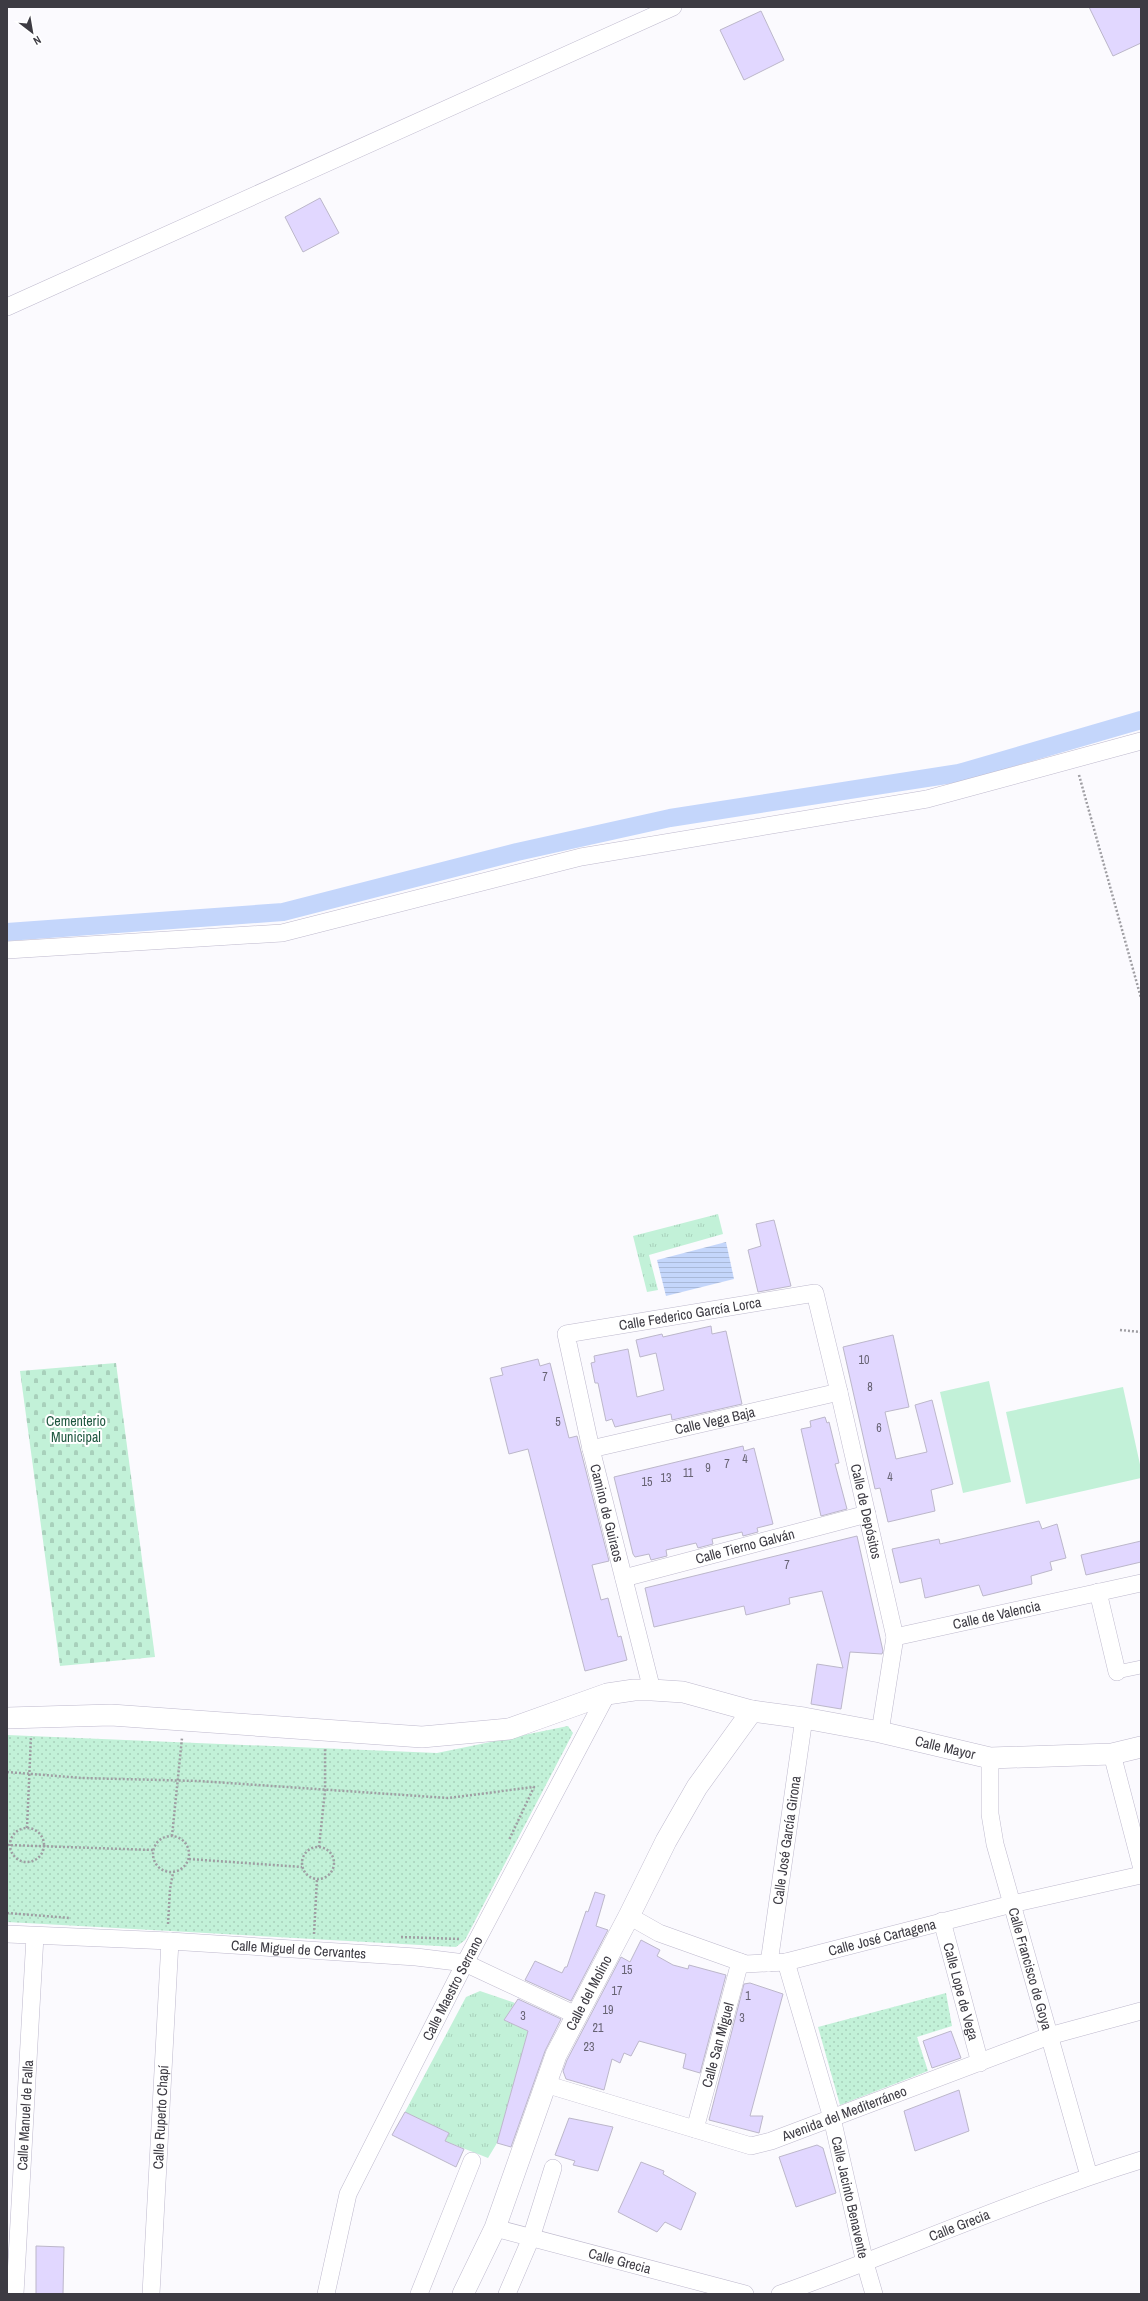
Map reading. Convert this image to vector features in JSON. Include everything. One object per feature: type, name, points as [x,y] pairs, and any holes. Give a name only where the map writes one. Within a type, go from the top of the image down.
[{"type":"street","points":[[7,307],[673,7]]},
{"type":"street","points":[[7,950],[282,933],[581,857],[927,799],[1141,741]]},
{"type":"street","name":"Calle Federico García Lorca","points":[[566,1334],[815,1293]]},
{"type":"street","name":"Calle de Depósitos","points":[[815,1293],[895,1637],[880,1732]]},
{"type":"street","name":"Camino de Guiraos","points":[[566,1334],[591,1449],[652,1690]]},
{"type":"street","name":"Calle Vega Baja","points":[[591,1449],[839,1392]]},
{"type":"street","name":"Calle Tierno Galván","points":[[624,1578],[867,1514]]},
{"type":"street","name":"Calle de Valencia","points":[[895,1637],[1141,1583]]},
{"type":"street","points":[[1098,1592],[1117,1672],[1141,1667]]},
{"type":"street","name":"Calle Mayor","points":[[34,1723],[111,1715],[422,1738],[508,1729],[607,1694],[634,1690],[652,1690],[683,1692],[752,1711],[804,1718],[880,1732],[990,1758],[1112,1754],[1141,1747]]},
{"type":"street","name":"Calle Maestro Serrano","points":[[326,2294],[348,2194],[465,1963],[607,1694]]},
{"type":"street","points":[[7,1709],[34,1723]]},
{"type":"street","name":"Calle del Molino","points":[[463,2294],[494,2228],[556,2055],[578,2016],[666,1842],[697,1787],[752,1711]]},
{"type":"street","points":[[7,1718],[34,1723]]},
{"type":"street","name":"Calle José García Girona","points":[[769,1963],[804,1718]]},
{"type":"street","points":[[1112,1754],[1141,1865]]},
{"type":"street","name":"Calle Francisco de Goya","points":[[990,1758],[990,1814],[995,1844],[1089,2176]]},
{"type":"street","name":"Calle José Cartagena","points":[[629,1916],[660,1933],[746,1964],[786,1962],[1012,1904],[1141,1875]]},
{"type":"street","name":"Calle Lope de Vega","points":[[942,1922],[980,2062]]},
{"type":"street","name":"Calle Miguel de Cervantes","points":[[7,1934],[35,1936],[171,1931],[416,1956],[465,1963],[578,2016]]},
{"type":"street","name":"Calle Ruperto Chapí","points":[[151,2294],[171,1931]]},
{"type":"street","name":"Calle Manuel de Falla","points":[[15,2294],[35,1936]]},
{"type":"street","name":"Calle San Miguel","points":[[695,2129],[740,1962]]},
{"type":"street","name":"Calle Jacinto Benavente","points":[[786,1962],[832,2118],[865,2263],[874,2294]]},
{"type":"street","name":"Avenida del Mediterráneo","points":[[545,2084],[751,2146],[771,2141],[1049,2036],[1141,2011]]},
{"type":"street","name":"Calle Grecia","points":[[780,2294],[865,2263],[1089,2176],[1141,2160]]},
{"type":"street","points":[[419,2294],[472,2161]]},
{"type":"street","points":[[507,2294],[531,2238],[553,2168]]},
{"type":"street","name":"Calle Grecia","points":[[494,2228],[745,2294]]},
{"type":"path","points":[[1074,759],[1141,998]]},
{"type":"path","points":[[1120,1330],[1141,1332]]},
{"type":"path","points":[[27,1828],[29,1774],[34,1723]]},
{"type":"path","points":[[176,1737],[190,1738]]},
{"type":"path","points":[[172,1836],[182,1737]]},
{"type":"path","points":[[318,1748],[326,1748],[325,1791],[320,1847]]},
{"type":"path","points":[[7,1772],[82,1778],[177,1780],[448,1798],[534,1787],[506,1845]]},
{"type":"path","points":[[27,1828],[37,1831],[41,1835],[45,1846],[38,1859],[27,1863],[13,1856],[8,1845],[16,1832],[27,1828]]},
{"type":"path","points":[[172,1836],[184,1841],[189,1853],[188,1859],[184,1866],[173,1872],[164,1872],[152,1858],[153,1850],[160,1839],[172,1836]]},
{"type":"path","points":[[8,1845],[153,1850]]},
{"type":"path","points":[[320,1847],[329,1852],[334,1863],[329,1874],[317,1879],[308,1876],[302,1866],[305,1854],[314,1848],[320,1847]]},
{"type":"path","points":[[188,1859],[302,1866]]},
{"type":"path","points":[[160,1925],[171,1931],[170,1889],[173,1872]]},
{"type":"path","points":[[314,1935],[317,1879]]},
{"type":"path","points":[[7,1913],[73,1918]]},
{"type":"path","points":[[307,1934],[322,1935]]},
{"type":"path","points":[[394,1937],[461,1939]]},
{"type":"green space","points":[[718,1214],[723,1234],[649,1255],[658,1290],[647,1292],[633,1236]]},
{"type":"green space","name":"Cementerio Municipal","points":[[116,1363],[155,1657],[60,1666],[20,1371]]},
{"type":"green space","points":[[989,1381],[1011,1482],[963,1493],[940,1392]]},
{"type":"green space","points":[[1123,1387],[1141,1469],[1141,1478],[1026,1504],[1006,1412]]},
{"type":"green space","points":[[568,1726],[573,1733],[465,1940],[456,1947],[7,1922],[7,1735],[437,1753]]},
{"type":"green space","points":[[480,1991],[515,2003],[504,2020],[528,2031],[497,2143],[488,2158],[445,2141],[449,2133],[405,2112],[466,1997]]},
{"type":"green space","points":[[946,1993],[952,2026],[917,2037],[928,2071],[840,2105],[818,2027]]},
{"type":"water","points":[[726,1242],[734,1279],[666,1296],[657,1260]]},
{"type":"building","points":[[1089,7],[1141,7],[1141,43],[1113,56]]},
{"type":"building","points":[[761,11],[784,60],[744,80],[720,30]]},
{"type":"building","points":[[320,198],[339,233],[303,252],[285,217]]},
{"type":"building","points":[[774,1220],[791,1286],[758,1292],[748,1250],[761,1246],[756,1224]]},
{"type":"building","points":[[711,1326],[712,1334],[726,1331],[742,1404],[672,1420],[671,1414],[615,1427],[612,1419],[606,1421],[598,1383],[595,1383],[591,1363],[595,1362],[594,1356],[628,1349],[637,1397],[664,1390],[656,1353],[640,1357],[636,1340],[662,1334],[663,1337]]},
{"type":"building","points":[[893,1335],[909,1407],[885,1412],[896,1459],[927,1452],[915,1405],[932,1400],[953,1484],[931,1490],[935,1511],[888,1522],[880,1488],[875,1489],[843,1347]]},
{"type":"building","points":[[538,1359],[540,1366],[550,1363],[569,1438],[577,1436],[609,1561],[592,1565],[601,1600],[608,1598],[618,1637],[621,1636],[627,1660],[585,1671],[528,1449],[509,1454],[490,1378],[503,1375],[501,1368]]},
{"type":"building","points":[[825,1417],[827,1423],[829,1422],[839,1463],[835,1464],[847,1509],[821,1516],[801,1429],[811,1427],[810,1421]]},
{"type":"building","points":[[743,1446],[744,1451],[754,1448],[773,1524],[757,1528],[758,1532],[743,1536],[742,1532],[712,1539],[713,1544],[698,1548],[696,1543],[666,1550],[667,1556],[651,1560],[649,1554],[635,1557],[614,1477]]},
{"type":"building","points":[[1039,1521],[1042,1529],[1057,1524],[1066,1558],[1050,1562],[1052,1570],[1031,1576],[1032,1584],[983,1596],[979,1585],[925,1598],[921,1578],[900,1583],[892,1549],[939,1539],[940,1544]]},
{"type":"building","points":[[857,1536],[883,1651],[882,1654],[850,1652],[841,1709],[811,1704],[817,1664],[843,1668],[822,1591],[789,1598],[790,1604],[746,1615],[744,1606],[654,1627],[645,1588]]},
{"type":"building","points":[[1141,1541],[1141,1562],[1086,1575],[1081,1555]]},
{"type":"building","points":[[595,1892],[605,1895],[596,1926],[608,1930],[571,2001],[525,1980],[535,1961],[562,1973],[565,1967],[567,1967],[586,1911],[588,1912]]},
{"type":"building","points":[[641,1940],[660,1950],[657,1956],[673,1965],[688,1969],[689,1965],[726,1975],[700,2073],[683,2068],[686,2054],[639,2041],[631,2056],[624,2053],[620,2063],[612,2059],[604,2090],[566,2079],[563,2071],[567,2060],[621,1957],[630,1962]]},
{"type":"building","points":[[750,1983],[783,1994],[750,2116],[763,2116],[759,2133],[709,2120],[744,1984]]},
{"type":"building","points":[[518,1999],[561,2019],[545,2051],[511,2147],[497,2143],[528,2031],[504,2020]]},
{"type":"building","points":[[951,2031],[961,2058],[932,2068],[923,2041]]},
{"type":"building","points":[[959,2090],[969,2131],[915,2151],[904,2111]]},
{"type":"building","points":[[405,2112],[449,2133],[445,2141],[464,2149],[456,2167],[392,2135]]},
{"type":"building","points":[[569,2118],[613,2127],[598,2171],[573,2165],[575,2161],[555,2155]]},
{"type":"building","points":[[817,2145],[823,2148],[836,2193],[796,2207],[779,2157]]},
{"type":"building","points":[[641,2162],[664,2171],[663,2174],[696,2193],[681,2230],[665,2222],[657,2232],[618,2212]]},
{"type":"building","points":[[36,2246],[64,2247],[63,2294],[36,2294]]},
{"type":"waterway","points":[[7,932],[283,912],[517,852],[670,818],[959,773],[1141,720]]}]
